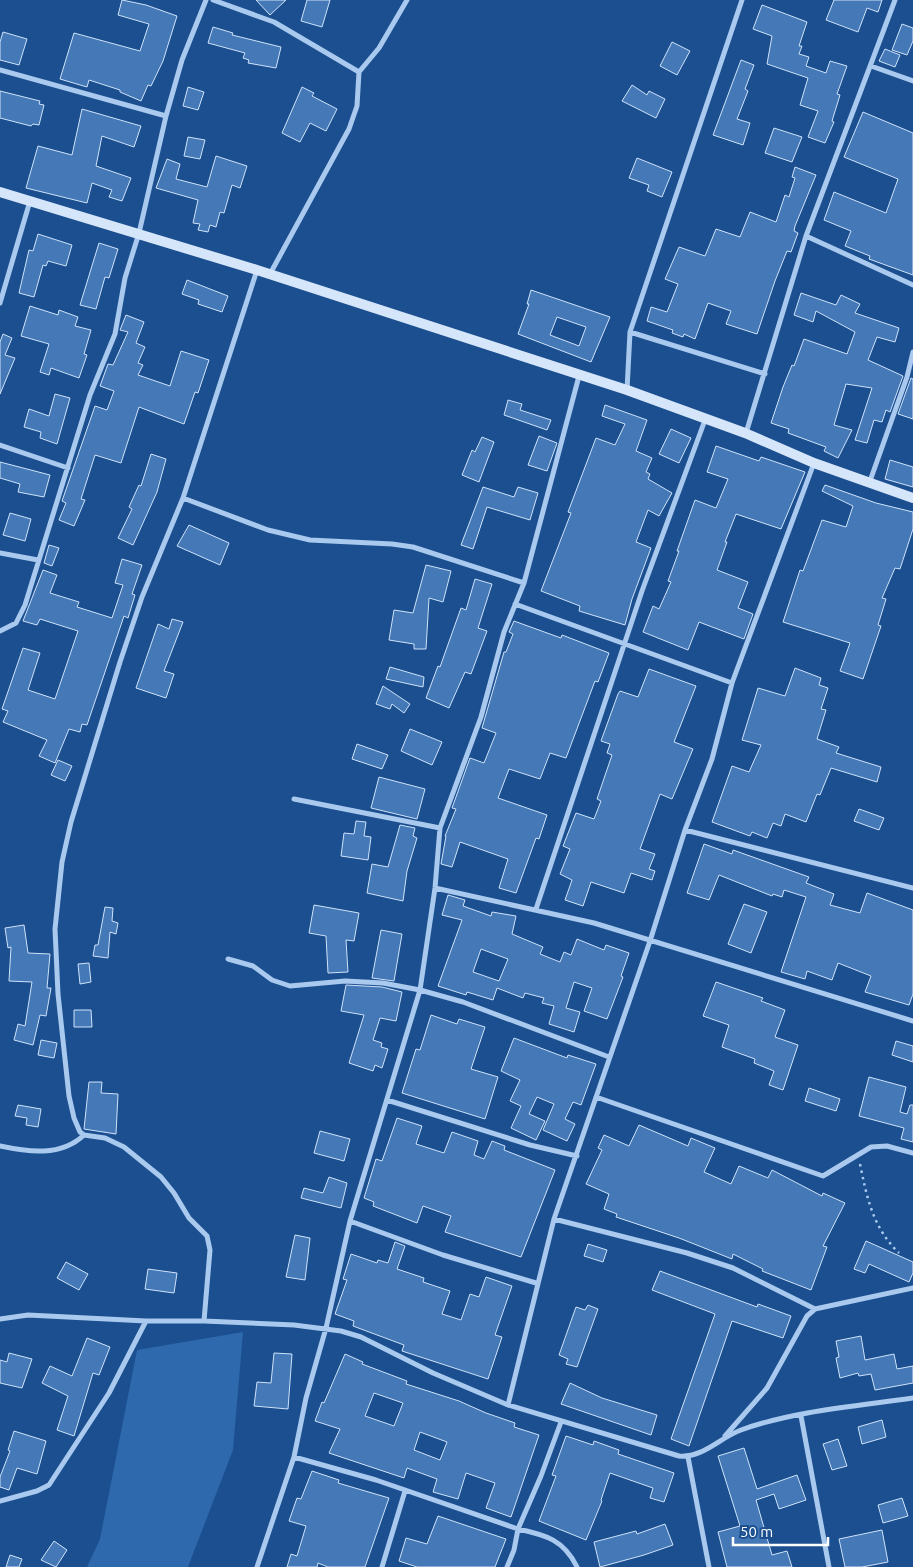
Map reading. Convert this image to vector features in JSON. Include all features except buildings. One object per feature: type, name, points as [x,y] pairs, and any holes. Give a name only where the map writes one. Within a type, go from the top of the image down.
[{"type":"street","points":[[0,631],[16,623],[68,468],[90,395],[115,334],[125,278],[139,234],[166,116],[182,60],[206,0]]},
{"type":"street","points":[[213,0],[274,22],[359,72]]},
{"type":"street","points":[[270,275],[349,129],[357,106],[359,72],[379,48],[407,0]]},
{"type":"street","points":[[627,390],[630,332],[742,0]]},
{"type":"street","points":[[746,433],[806,236],[872,66],[895,0]]},
{"type":"street","points":[[872,66],[913,81]]},
{"type":"street","points":[[0,70],[166,116]]},
{"type":"street","points":[[0,192],[257,270],[627,390],[705,420],[746,433],[814,463],[870,481],[913,498]]},
{"type":"street","points":[[0,303],[30,200]]},
{"type":"street","points":[[806,236],[913,286]]},
{"type":"street","points":[[204,1321],[210,1250],[207,1236],[189,1218],[174,1193],[161,1177],[132,1153],[113,1141],[84,1135],[80,1132],[74,1118],[69,1096],[58,994],[56,929],[62,862],[71,822],[120,662],[142,597],[183,498],[257,270]]},
{"type":"street","points":[[630,332],[765,374]]},
{"type":"street","points":[[870,481],[907,377],[913,352]]},
{"type":"street","points":[[257,1567],[294,1456],[306,1398],[326,1328],[350,1222],[420,990],[435,888],[440,828],[480,717],[504,632],[524,583],[579,376]]},
{"type":"street","points":[[536,909],[624,643],[705,420]]},
{"type":"street","points":[[0,445],[68,468]]},
{"type":"street","points":[[508,1405],[536,1283],[554,1219],[650,941],[685,830],[712,759],[732,684],[814,463]]},
{"type":"street","points":[[183,498],[268,530],[310,540],[392,544],[413,548],[524,583]]},
{"type":"street","points":[[0,553],[38,560]]},
{"type":"street","points":[[515,604],[732,684]]},
{"type":"street","points":[[294,799],[440,828]]},
{"type":"street","points":[[685,830],[913,888]]},
{"type":"street","points":[[435,888],[594,923],[913,1022]]},
{"type":"street","points":[[228,959],[253,966],[272,980],[290,986],[345,981],[383,983],[420,990],[463,1002],[610,1057]]},
{"type":"street","points":[[596,1097],[823,1176],[866,1149],[876,1146],[887,1146],[913,1153]]},
{"type":"street","points":[[387,1100],[530,1145],[576,1156]]},
{"type":"street","points":[[0,1146],[44,1152],[74,1144],[84,1135]]},
{"type":"street","points":[[554,1219],[678,1250],[733,1268],[815,1309]]},
{"type":"street","points":[[350,1222],[443,1255],[536,1283]]},
{"type":"street","points":[[723,1438],[767,1388],[807,1316],[815,1309],[913,1288]]},
{"type":"street","points":[[0,1319],[28,1315],[146,1321],[204,1321],[326,1328],[361,1337],[433,1373],[508,1405],[669,1454],[688,1457],[701,1453],[723,1438],[740,1430],[801,1416],[913,1398]]},
{"type":"street","points":[[0,1501],[30,1494],[49,1484],[109,1393],[146,1321]]},
{"type":"street","points":[[801,1416],[829,1567]]},
{"type":"street","points":[[507,1567],[514,1550],[518,1529],[541,1476],[561,1422]]},
{"type":"street","points":[[294,1456],[406,1490],[518,1529],[554,1539],[572,1556],[578,1567]]},
{"type":"street","points":[[688,1457],[709,1567]]},
{"type":"street","points":[[382,1567],[406,1490]]},
{"type":"path","points":[[858,1155],[870,1210],[880,1231],[899,1253]]},
{"type":"shaded area","points":[[243,1332],[233,1450],[188,1567],[87,1567],[100,1539],[137,1350]]}]
